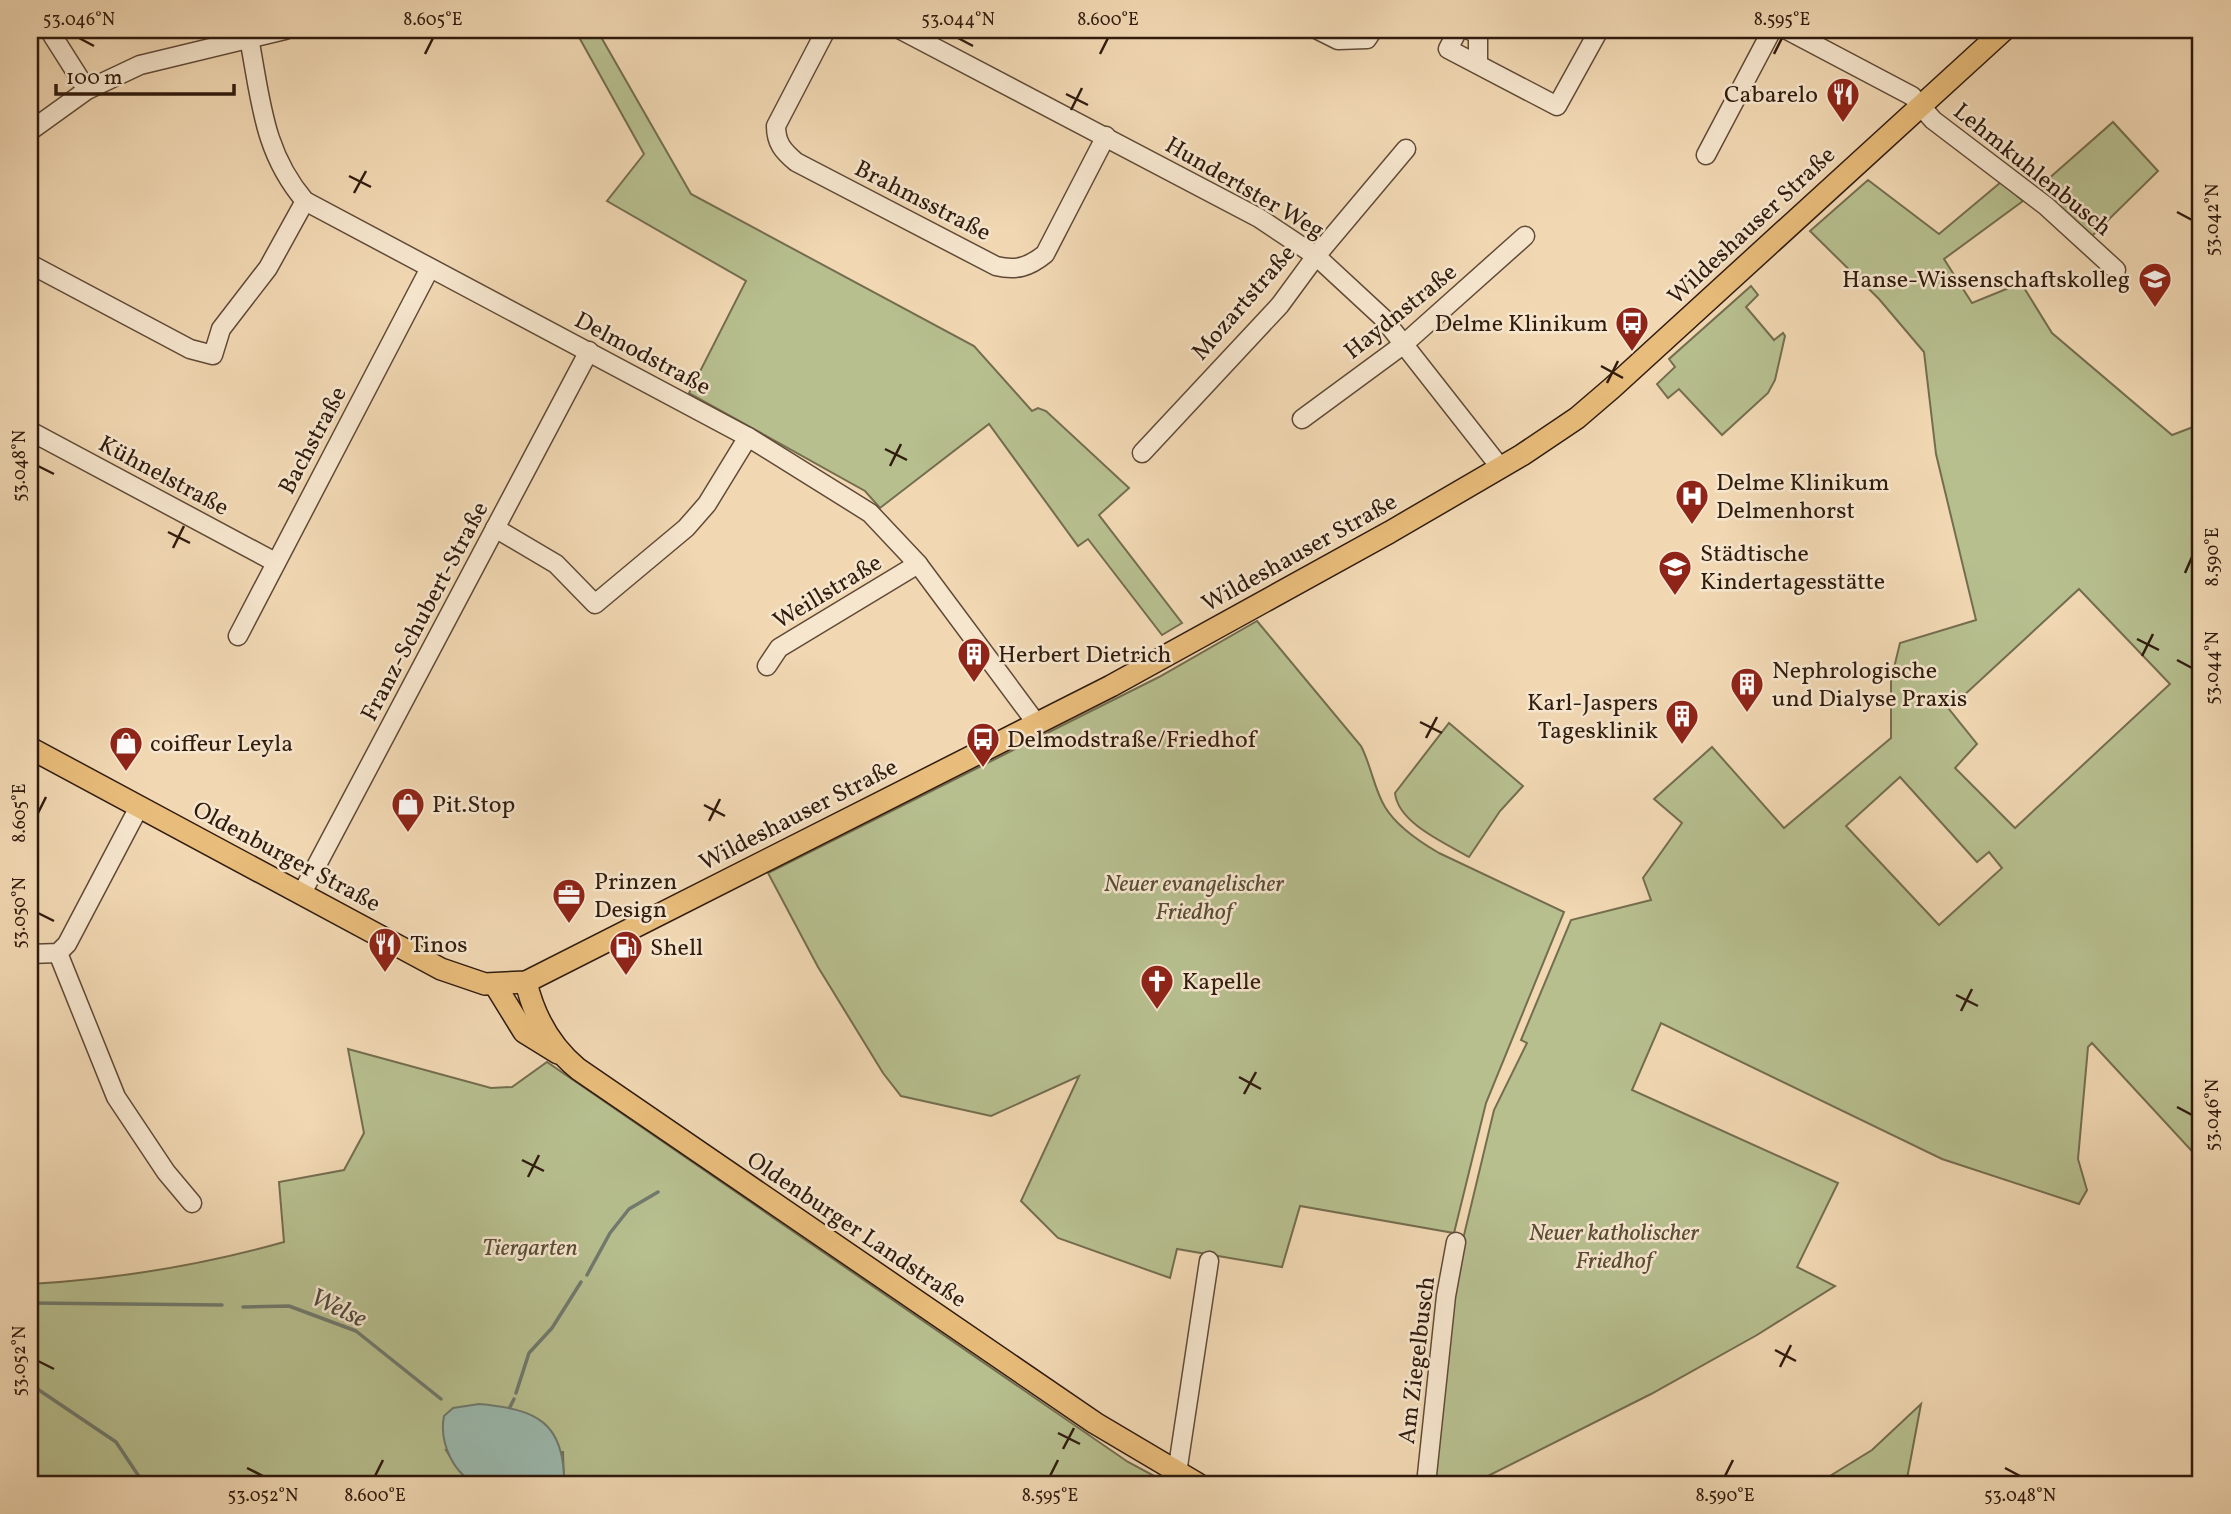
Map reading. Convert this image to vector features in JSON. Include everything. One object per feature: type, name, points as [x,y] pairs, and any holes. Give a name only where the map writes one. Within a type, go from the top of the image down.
[{"type":"main road","name":"Wildeshauser Straße","points":[[526,982],[656,918],[821,830],[1037,724],[1380,538],[1577,418],[2004,30]]},
{"type":"main road","name":"Oldenburger Straße","points":[[30,748],[464,980],[495,985],[526,982]]},
{"type":"main road","name":"Oldenburger Landstraße","points":[[526,982],[532,1008],[560,1054],[637,1111],[1095,1423],[1198,1484]]},
{"type":"main road","points":[[495,985],[524,1032],[560,1054]]},
{"type":"street","points":[[49,30],[87,90]]},
{"type":"street","points":[[30,131],[87,90],[140,65],[285,30]]},
{"type":"street","name":"Brahmsstraße","points":[[827,30],[776,126],[776,136],[785,152],[796,162],[996,266],[1018,269],[1030,265],[1045,254],[1106,136]]},
{"type":"street","name":"Hundertster Weg","points":[[901,30],[1259,218],[1316,256],[1383,318],[1500,467]]},
{"type":"street","points":[[1318,30],[1338,40],[1367,39],[1373,30]]},
{"type":"street","points":[[1458,30],[1448,49],[1557,106],[1598,30]]},
{"type":"street","points":[[1469,30],[1478,34],[1478,64]]},
{"type":"street","points":[[1706,155],[1772,30]]},
{"type":"street","name":"Lehmkuhlenbusch","points":[[1787,30],[1912,96],[1933,120],[2046,206],[2116,270]]},
{"type":"street","name":"Delmodstraße","points":[[249,38],[272,152],[285,177],[305,201],[748,437],[870,513],[918,564],[1037,724]]},
{"type":"street","name":"Mozartstraße","points":[[1142,453],[1280,304],[1316,256],[1406,149]]},
{"type":"street","points":[[30,264],[190,349],[213,355],[221,329],[268,268],[305,201]]},
{"type":"street","name":"Haydnstraße","points":[[1301,419],[1404,344],[1525,236]]},
{"type":"street","name":"Bachstraße","points":[[238,636],[430,268]]},
{"type":"street","name":"Franz-Schubert-Straße","points":[[302,893],[589,351]]},
{"type":"street","name":"Kühnelstraße","points":[[30,431],[275,562]]},
{"type":"street","points":[[495,528],[556,564],[595,604],[700,512],[727,476],[748,437]]},
{"type":"street","name":"Weillstraße","points":[[767,666],[779,648],[918,564]]},
{"type":"street","points":[[30,954],[58,953],[67,944],[139,807]]},
{"type":"street","points":[[58,953],[116,1097],[166,1172],[192,1203]]},
{"type":"street","name":"Am Ziegelbusch","points":[[1426,1484],[1446,1296],[1456,1242]]},
{"type":"street","points":[[1177,1473],[1209,1261]]},
{"type":"green space","points":[[575,30],[597,30],[691,194],[974,346],[1032,411],[1038,408],[1046,411],[1129,488],[1099,515],[1182,623],[1162,635],[1088,539],[1078,546],[989,424],[880,508],[865,491],[689,393],[746,281],[607,201],[644,154]]},
{"type":"green space","points":[[2113,122],[2158,171],[2092,236],[2038,188]]},
{"type":"green space","name":"Neuer katholischer Friedhof","points":[[1868,180],[1939,234],[2001,182],[2023,201],[1944,259],[1972,303],[2021,283],[2052,333],[2172,435],[2201,424],[2201,1161],[2092,1043],[2088,1047],[2078,1159],[2087,1190],[2079,1204],[1942,1159],[1661,1023],[1632,1090],[1838,1183],[1797,1267],[1835,1286],[1757,1335],[1651,1394],[1472,1484],[1427,1484],[1447,1306],[1494,1110],[1527,1043],[1521,1040],[1571,920],[1651,900],[1643,878],[1682,823],[1654,799],[1712,747],[1784,828],[1891,738],[1891,680],[1900,643],[1976,620],[1936,454],[1924,352],[1879,299],[1810,231]],"holes":[[[2079,589],[2170,684],[2015,828],[1955,768],[1977,744],[1949,709]],[[1900,777],[1977,862],[1989,852],[2002,868],[1939,925],[1846,826]]]},
{"type":"green space","points":[[1751,286],[1758,295],[1746,307],[1774,340],[1783,333],[1785,336],[1775,380],[1768,393],[1722,435],[1679,389],[1668,398],[1657,384],[1675,367],[1669,359]]},
{"type":"green space","name":"Neuer evangelischer Friedhof","points":[[1257,621],[1361,746],[1381,800],[1402,827],[1439,853],[1564,912],[1486,1103],[1454,1233],[1300,1206],[1282,1267],[1177,1249],[1170,1278],[1058,1238],[1021,1201],[1079,1076],[991,1116],[901,1096],[883,1073],[818,967],[768,873],[1159,677]]},
{"type":"green space","points":[[1449,723],[1523,786],[1500,811],[1469,857],[1413,823],[1398,804],[1395,793]]},
{"type":"green space","name":"Tiergarten","points":[[348,1049],[491,1088],[512,1087],[547,1062],[1128,1462],[1169,1484],[564,1484],[563,1452],[446,1450],[456,1466],[481,1484],[30,1484],[30,1284],[158,1270],[284,1242],[279,1182],[344,1170],[364,1133]]},
{"type":"green space","points":[[1921,1404],[1906,1484],[1817,1484],[1872,1450]]},
{"type":"water","points":[[479,1404],[516,1410],[543,1423],[553,1433],[559,1446],[564,1484],[489,1485],[470,1480],[462,1474],[446,1447],[444,1416],[453,1408]]},
{"type":"waterway","points":[[587,1275],[610,1233],[629,1209],[658,1192]]},
{"type":"waterway","points":[[516,1393],[529,1353],[552,1328],[581,1282]]},
{"type":"waterway","name":"Welse","points":[[30,1303],[222,1305]]},
{"type":"waterway","name":"Welse","points":[[243,1307],[289,1306],[356,1331],[441,1399]]},
{"type":"waterway","name":"Welse","points":[[30,1384],[116,1442],[144,1484]]},
{"type":"waterway","points":[[510,1407],[514,1399]]},
{"type":"place","name":"Cabarelo","points":[[1843,124]]},
{"type":"place","name":"Hanse-Wissenschaftskolleg","points":[[2155,309]]},
{"type":"place","name":"Delme Klinikum","points":[[1632,353]]},
{"type":"place","name":"Delme Klinikum Delmenhorst","points":[[1692,526]]},
{"type":"place","name":"Städtische Kindertagesstätte","points":[[1675,597]]},
{"type":"place","name":"Herbert Dietrich","points":[[974,684]]},
{"type":"place","name":"Nephrologische und Dialyse Praxis","points":[[1747,714]]},
{"type":"place","name":"Karl-Jaspers Tagesklinik","points":[[1682,746]]},
{"type":"place","name":"Delmodstraße/Friedhof","points":[[983,769]]},
{"type":"place","name":"coiffeur Leyla","points":[[126,773]]},
{"type":"place","name":"Pit.Stop","points":[[408,834]]},
{"type":"place","name":"Prinzen Design","points":[[569,925]]},
{"type":"place","name":"Tinos","points":[[385,974]]},
{"type":"place","name":"Shell","points":[[626,977]]},
{"type":"place","name":"Kapelle","points":[[1157,1011]]}]
